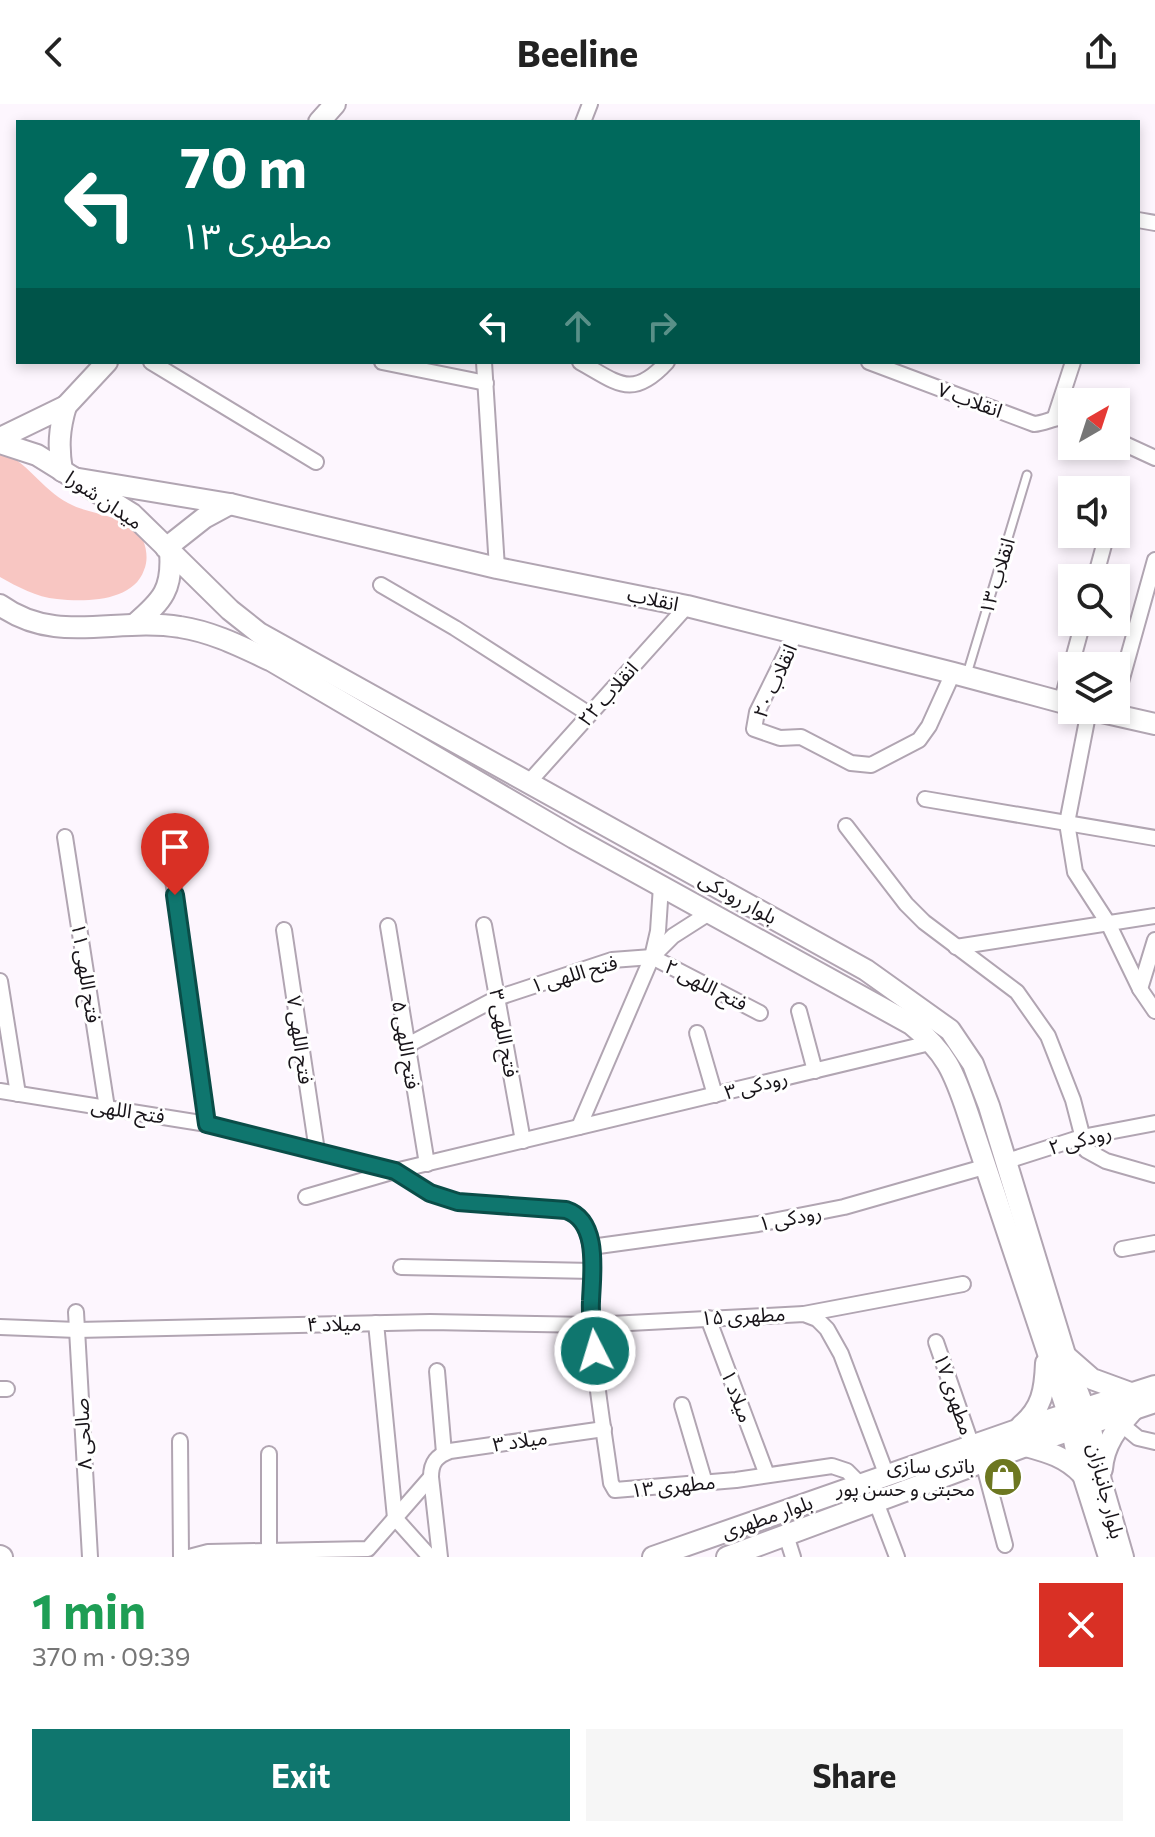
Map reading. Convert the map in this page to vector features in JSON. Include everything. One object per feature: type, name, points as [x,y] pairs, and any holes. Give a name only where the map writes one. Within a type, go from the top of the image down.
[{"type":"main road","points":[[321,120],[335,104]]},
{"type":"main road","points":[[0,440],[66,406],[105,364]]},
{"type":"main road","points":[[66,406],[58,447],[67,475]]},
{"type":"main road","name":"میدان شورا","points":[[0,440],[37,455],[132,514],[168,549]]},
{"type":"main road","name":"انقلاب","points":[[67,475],[230,504],[497,568],[687,606],[1058,701]]},
{"type":"main road","points":[[0,605],[44,625],[72,629],[135,624],[157,605],[167,590],[172,574],[168,549],[204,518],[230,504]]},
{"type":"main road","name":"بلوار رودکی","points":[[168,549],[230,610],[259,633],[866,970],[950,1030],[973,1064],[1007,1161],[1056,1353]]},
{"type":"main road","points":[[224,639],[216,619],[230,610]]},
{"type":"main road","name":"بلوار رودکی","points":[[135,624],[179,627],[224,639],[272,661],[661,886],[911,1024],[934,1042],[955,1075],[984,1167],[1079,1419]]},
{"type":"main road","points":[[1130,716],[1155,724]]},
{"type":"main road","points":[[1056,1353],[1092,1379],[1143,1401],[1103,1452],[1092,1477],[1070,1461],[1015,1440],[1035,1415],[1056,1353]]},
{"type":"main road","name":"بلوار مطهری","points":[[727,1557],[876,1502],[1015,1440],[1143,1401]]},
{"type":"main road","name":"بلوار جانبازان","points":[[1079,1419],[1109,1557]]},
{"type":"main road","name":"بلوار مطهری","points":[[653,1557],[887,1476],[978,1454]]},
{"type":"main road","name":"بلوار جانبازان","points":[[1092,1477],[1123,1557]]},
{"type":"street","points":[[154,364],[316,462]]},
{"type":"street","points":[[392,364],[486,383]]},
{"type":"street","points":[[484,364],[497,568]]},
{"type":"street","points":[[584,364],[621,385],[640,385],[665,364]]},
{"type":"street","name":"انقلاب ۷","points":[[874,364],[1034,424],[1058,417]]},
{"type":"street","points":[[1055,417],[1072,364]]},
{"type":"street","points":[[1130,446],[1155,458]]},
{"type":"street","points":[[1124,652],[1155,560]]},
{"type":"street","points":[[381,585],[455,628],[589,714]]},
{"type":"street","name":"انقلاب ۲۲","points":[[529,782],[687,606]]},
{"type":"street","name":"انقلاب ۲۰","points":[[796,633],[757,712],[754,729],[780,738],[801,737],[851,763],[871,765],[919,740],[960,674]]},
{"type":"street","points":[[1100,724],[1067,823],[1075,872],[1108,923],[1150,1000]]},
{"type":"street","points":[[925,799],[1155,838]]},
{"type":"street","points":[[846,826],[906,904],[924,922],[1017,992],[1048,1036],[1073,1100],[1086,1150],[1094,1156],[1155,1175]]},
{"type":"street","name":"فتح اللهی ۱۱","points":[[65,837],[107,1108]]},
{"type":"street","points":[[167,837],[207,1124]]},
{"type":"street","points":[[579,1127],[652,957],[658,931],[661,886]]},
{"type":"street","points":[[652,957],[673,936],[709,913]]},
{"type":"street","points":[[956,947],[1155,916]]},
{"type":"street","name":"فتح اللهی ۳","points":[[484,925],[523,1141]]},
{"type":"street","name":"فتح اللهی ۵","points":[[388,926],[427,1164]]},
{"type":"street","name":"فتح اللهی ۷","points":[[284,930],[317,1151]]},
{"type":"street","points":[[1150,1000],[1155,940]]},
{"type":"street","name":"فتح اللهی ۱","points":[[406,1046],[497,998],[612,960],[652,957]]},
{"type":"street","name":"فتح اللهی ۲","points":[[652,957],[760,1013]]},
{"type":"street","points":[[0,981],[18,1094]]},
{"type":"street","points":[[799,1011],[815,1071]]},
{"type":"street","points":[[697,1033],[715,1095]]},
{"type":"street","name":"رودکی ۳","points":[[579,1127],[934,1042]]},
{"type":"street","name":"فتح اللهی","points":[[0,1091],[207,1124],[395,1171]]},
{"type":"street","name":"رودکی ۲","points":[[1007,1161],[1082,1137],[1155,1123]]},
{"type":"street","name":"فتح اللهی","points":[[306,1197],[395,1171],[579,1127]]},
{"type":"street","name":"رودکی ۱","points":[[591,1247],[758,1224],[844,1207],[984,1167]]},
{"type":"street","name":"مطهری ۱۳","points":[[395,1171],[430,1193],[458,1202],[566,1210],[575,1213],[585,1226],[593,1271],[591,1325],[611,1483],[615,1490],[705,1483],[832,1466],[847,1471],[861,1485]]},
{"type":"street","points":[[1122,1249],[1155,1243]]},
{"type":"street","points":[[401,1267],[593,1271]]},
{"type":"street","points":[[804,1314],[963,1284]]},
{"type":"street","name":"صالحی ۸","points":[[76,1312],[90,1557]]},
{"type":"street","name":"مطهری ۱۵","points":[[591,1325],[804,1314],[817,1319],[827,1329],[841,1354],[887,1476]]},
{"type":"street","name":"میلاد ۱","points":[[708,1318],[767,1475]]},
{"type":"street","points":[[376,1323],[395,1518],[430,1557]]},
{"type":"street","name":"میلاد ۴","points":[[0,1327],[77,1330],[376,1323],[591,1325]]},
{"type":"street","name":"مطهری ۱۷","points":[[936,1342],[978,1454],[1005,1545]]},
{"type":"street","points":[[437,1371],[441,1455],[433,1462],[431,1477],[440,1557]]},
{"type":"street","points":[[1143,1401],[1138,1438],[1155,1442]]},
{"type":"street","points":[[682,1405],[705,1483]]},
{"type":"street","name":"میلاد ۳","points":[[441,1455],[604,1429]]},
{"type":"street","points":[[180,1441],[181,1557]]},
{"type":"street","points":[[269,1454],[269,1550]]},
{"type":"street","points":[[189,1557],[208,1552],[368,1549],[431,1477]]},
{"type":"street","points":[[876,1502],[897,1557]]},
{"type":"street","points":[[786,1535],[793,1557]]},
{"type":"lane","name":"انقلاب ۱۳","points":[[960,674],[1027,475]]},
{"type":"shaded area","points":[[0,450],[68,503],[119,520],[137,531],[143,540],[146,555],[145,567],[138,581],[107,598],[68,600],[34,594],[0,577]]},
{"type":"place","name":"باتری سازی محبتی و حسن پور","points":[[1003,1477]]},
{"type":"route","points":[[175,895],[207,1124],[395,1171],[430,1193],[458,1202],[575,1213],[585,1226],[591,1247],[591,1325],[595,1351]]}]
